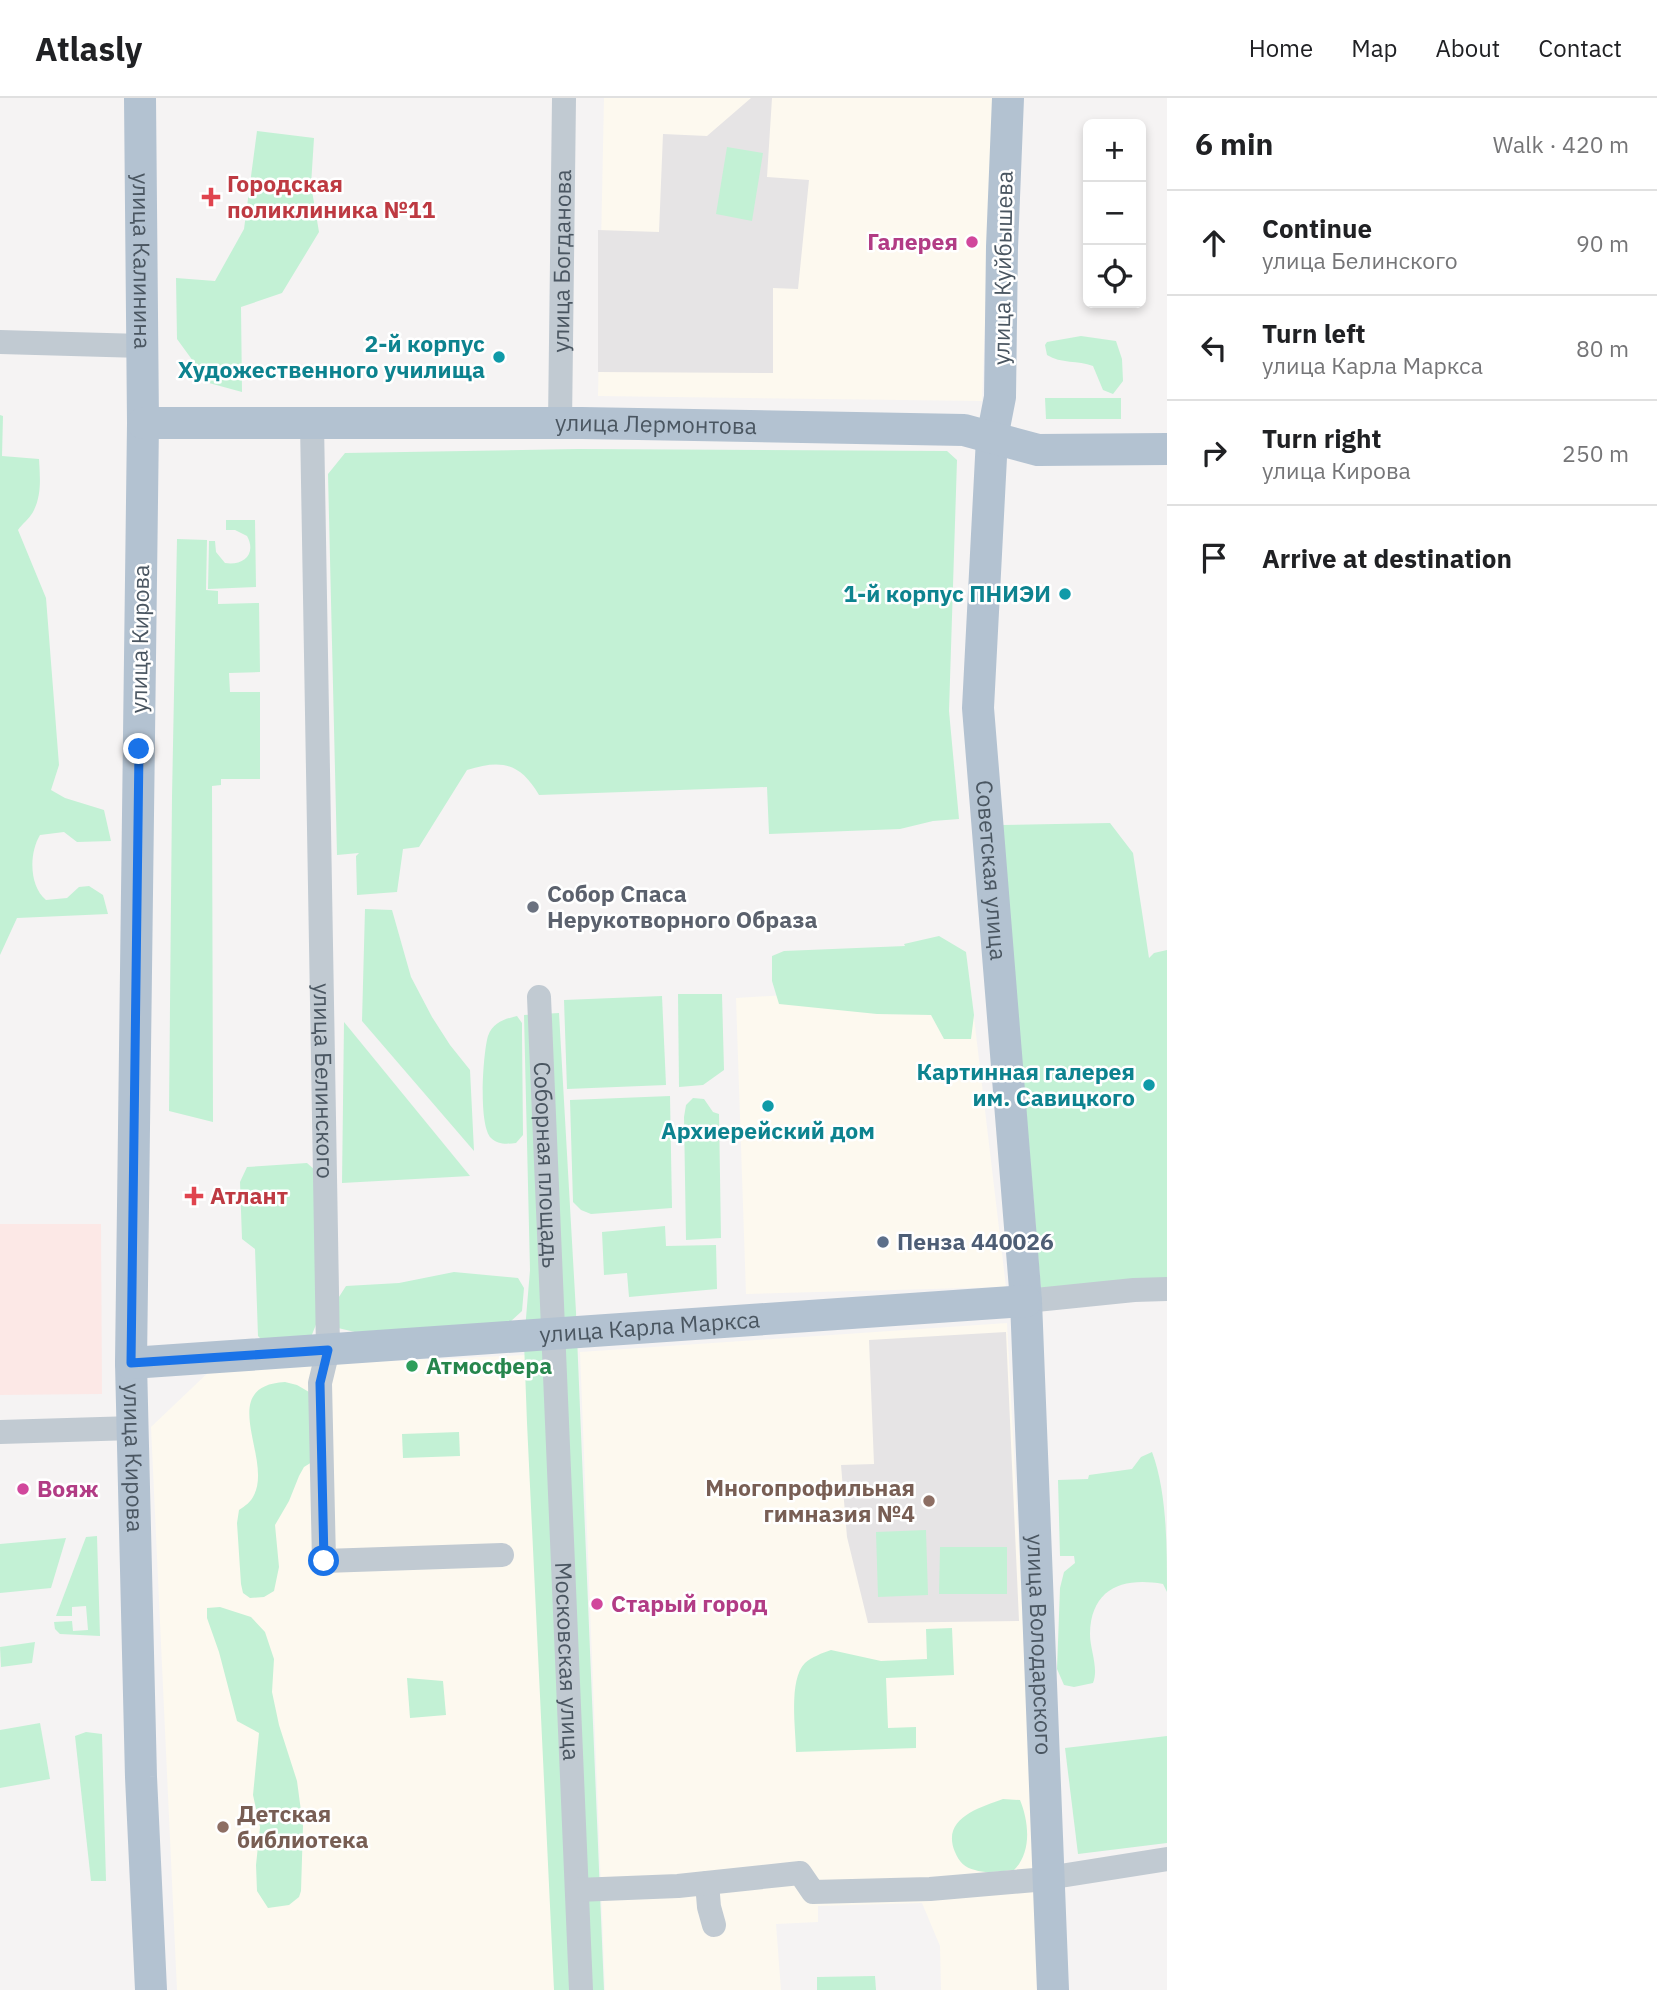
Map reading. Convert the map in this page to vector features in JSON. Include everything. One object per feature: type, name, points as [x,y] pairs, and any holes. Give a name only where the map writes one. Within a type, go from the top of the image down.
[{"type":"main road","name":"улица Калинина","points":[[140,98],[143,423]]},
{"type":"main road","name":"улица Куйбышева","points":[[992,438],[1000,397],[1008,98]]},
{"type":"main road","name":"улица Лермонтова","points":[[143,423],[560,424],[964,430],[1038,450],[1167,449]]},
{"type":"main road","name":"улица Кирова","points":[[143,423],[131,1363],[141,1777],[151,1990]]},
{"type":"main road","name":"Советская улица","points":[[992,438],[978,708],[1026,1301]]},
{"type":"main road","name":"улица Карла Маркса","points":[[131,1363],[1026,1301]]},
{"type":"main road","name":"улица Володарского","points":[[1026,1301],[1053,1990]]},
{"type":"street","name":"улица Богданова","points":[[560,424],[564,98]]},
{"type":"street","points":[[0,342],[142,346]]},
{"type":"street","name":"улица Белинского","points":[[312,423],[328,1350],[320,1383],[324,1561],[502,1555]]},
{"type":"street","name":"Соборная площадь","points":[[539,997],[551,1335]]},
{"type":"street","name":"улица Карла Маркса","points":[[1026,1301],[1167,1289]]},
{"type":"street","name":"Московская улица","points":[[551,1335],[581,1990]]},
{"type":"street","points":[[0,1432],[134,1428]]},
{"type":"street","points":[[577,1890],[707,1883],[800,1873],[813,1892],[930,1889],[1048,1878],[1167,1859]]},
{"type":"street","points":[[707,1883],[714,1924]]},
{"type":"shaded area","points":[[604,98],[994,98],[982,401],[598,396]]},
{"type":"shaded area","points":[[751,98],[772,98],[767,177],[809,180],[798,289],[773,288],[773,373],[598,372],[598,230],[659,232],[663,134],[707,136]]},
{"type":"shaded area","points":[[970,984],[1006,1287],[746,1294],[736,998]]},
{"type":"shaded area","points":[[0,1224],[101,1224],[102,1394],[0,1395]]},
{"type":"shaded area","points":[[1007,1323],[1042,1990],[941,1990],[940,1946],[922,1903],[818,1906],[818,1922],[776,1924],[781,1990],[605,1990],[580,1352]]},
{"type":"shaded area","name":"Многопрофильная гимназия №4","points":[[1006,1332],[1019,1621],[868,1623],[847,1537],[841,1465],[874,1464],[869,1340]]},
{"type":"shaded area","points":[[527,1355],[556,1990],[177,1990],[151,1427],[213,1368]]},
{"type":"green space","points":[[257,131],[314,138],[311,185],[319,232],[282,293],[241,307],[242,392],[209,383],[177,339],[176,278],[215,281],[244,229]]},
{"type":"green space","points":[[727,147],[763,153],[752,221],[716,214]]},
{"type":"green space","points":[[1081,336],[1116,341],[1122,359],[1123,381],[1113,394],[1103,390],[1093,366],[1058,360],[1047,355],[1047,342]]},
{"type":"green space","points":[[1045,398],[1121,398],[1121,419],[1046,419]]},
{"type":"green space","points":[[0,415],[3,416],[2,456],[39,459],[40,486],[36,506],[18,530],[46,598],[59,765],[51,790],[65,798],[104,810],[111,841],[77,842],[64,832],[40,835],[36,842],[32,869],[40,894],[46,900],[67,898],[79,887],[89,886],[103,895],[108,914],[17,918],[0,955]]},
{"type":"green space","points":[[578,449],[947,451],[957,460],[949,711],[959,819],[933,821],[900,829],[769,834],[767,787],[539,795],[517,770],[509,766],[490,765],[467,770],[419,847],[403,849],[397,892],[357,895],[356,856],[359,853],[337,855],[328,474],[345,453]]},
{"type":"green space","points":[[226,520],[255,520],[256,587],[208,589],[209,541],[215,541],[216,552],[225,563],[243,561],[249,553],[250,542],[247,536],[235,530],[226,530]]},
{"type":"green space","points":[[177,539],[207,540],[206,590],[218,591],[218,604],[259,603],[260,672],[229,673],[230,692],[260,692],[260,779],[221,779],[221,785],[212,786],[213,1122],[169,1111]]},
{"type":"green space","points":[[1110,823],[1133,853],[1149,958],[1154,953],[1167,950],[1167,1284],[1041,1291],[1002,825]]},
{"type":"green space","points":[[365,909],[392,910],[411,977],[432,1017],[470,1070],[474,1151],[362,1021]]},
{"type":"green space","points":[[939,936],[966,952],[974,1015],[971,1039],[944,1039],[931,1015],[877,1014],[779,1004],[772,981],[772,956],[784,951],[905,946],[904,944]]},
{"type":"green space","points":[[678,994],[722,994],[724,1070],[703,1085],[679,1087]]},
{"type":"green space","points":[[662,996],[666,1085],[567,1089],[564,1000]]},
{"type":"green space","points":[[559,1013],[576,1312],[604,1990],[554,1990],[527,1423],[524,1342],[530,1270],[524,1015]]},
{"type":"green space","points":[[517,1016],[522,1023],[523,1135],[516,1143],[503,1144],[491,1138],[484,1119],[485,1057],[488,1036],[493,1027]]},
{"type":"green space","points":[[344,1022],[470,1176],[342,1183]]},
{"type":"green space","points":[[670,1096],[672,1208],[591,1214],[581,1210],[573,1202],[570,1100]]},
{"type":"green space","points":[[693,1098],[704,1099],[713,1112],[719,1114],[721,1238],[686,1240],[684,1117],[686,1105]]},
{"type":"green space","points":[[307,1163],[315,1170],[319,1317],[311,1337],[263,1341],[258,1336],[255,1249],[242,1239],[240,1182],[247,1167]]},
{"type":"green space","points":[[665,1226],[666,1246],[716,1245],[717,1289],[629,1297],[627,1273],[604,1275],[602,1232]]},
{"type":"green space","points":[[454,1272],[518,1278],[524,1288],[522,1311],[510,1322],[355,1332],[338,1328],[337,1300],[346,1286],[399,1283]]},
{"type":"green space","points":[[285,1382],[309,1392],[312,1462],[304,1467],[275,1525],[279,1567],[274,1591],[264,1597],[250,1598],[243,1593],[241,1584],[237,1523],[239,1510],[253,1497],[258,1480],[249,1410],[253,1396],[264,1386]]},
{"type":"green space","points":[[459,1432],[460,1456],[403,1458],[402,1434]]},
{"type":"green space","points":[[1152,1452],[1163,1502],[1167,1592],[1163,1584],[1135,1582],[1112,1589],[1103,1596],[1096,1606],[1090,1634],[1095,1671],[1093,1683],[1074,1687],[1064,1685],[1057,1669],[1060,1588],[1064,1572],[1075,1563],[1074,1556],[1060,1556],[1058,1480],[1088,1479],[1089,1475],[1132,1469],[1141,1457]]},
{"type":"green space","points":[[926,1530],[928,1595],[878,1597],[876,1532]]},
{"type":"green space","points":[[97,1536],[100,1636],[60,1634],[55,1629],[54,1622],[72,1621],[73,1631],[88,1630],[86,1606],[72,1607],[72,1616],[56,1616],[86,1537]]},
{"type":"green space","points":[[66,1538],[51,1588],[0,1593],[0,1544]]},
{"type":"green space","points":[[940,1547],[1007,1547],[1007,1594],[939,1594]]},
{"type":"green space","points":[[220,1607],[251,1617],[265,1632],[274,1659],[272,1692],[279,1725],[297,1781],[303,1826],[301,1891],[299,1897],[289,1905],[268,1908],[257,1891],[256,1865],[260,1827],[253,1795],[259,1733],[237,1721],[207,1618],[207,1608]]},
{"type":"green space","points":[[952,1628],[954,1675],[886,1678],[888,1728],[916,1727],[916,1748],[796,1752],[796,1681],[805,1663],[831,1650],[881,1661],[927,1659],[926,1629]]},
{"type":"green space","points":[[35,1642],[32,1663],[1,1667],[0,1647]]},
{"type":"green space","points":[[407,1678],[443,1681],[446,1715],[410,1718]]},
{"type":"green space","points":[[40,1723],[50,1779],[0,1788],[0,1730]]},
{"type":"green space","points":[[86,1732],[102,1734],[106,1881],[91,1881],[75,1736]]},
{"type":"green space","points":[[1167,1736],[1167,1843],[1078,1854],[1065,1748]]},
{"type":"green space","points":[[1003,1799],[1020,1800],[1023,1809],[1027,1836],[1020,1863],[1014,1870],[984,1872],[968,1868],[960,1862],[952,1841],[957,1823],[973,1811]]},
{"type":"green space","points":[[875,1976],[876,1990],[817,1990],[817,1977]]},
{"type":"place","name":"Городская поликлиника №11","points":[[211,197]]},
{"type":"place","name":"Галерея","points":[[972,242]]},
{"type":"place","name":"2-й корпус Художественного училища","points":[[499,357]]},
{"type":"place","name":"1-й корпус ПНИЭИ","points":[[1065,594]]},
{"type":"place","name":"Собор Спаса Нерукотворного Образа","points":[[533,907]]},
{"type":"place","name":"Картинная галерея им. Савицкого","points":[[1149,1085]]},
{"type":"place","name":"Архиерейский дом","points":[[768,1106]]},
{"type":"place","name":"Атлант","points":[[194,1196]]},
{"type":"place","name":"Пенза 440026","points":[[883,1242]]},
{"type":"place","name":"Атмосфера","points":[[412,1366]]},
{"type":"place","name":"Вояж","points":[[23,1489]]},
{"type":"place","name":"Многопрофильная гимназия №4","points":[[929,1501]]},
{"type":"place","name":"Старый город","points":[[597,1604]]},
{"type":"place","name":"Детская библиотека","points":[[223,1827]]},
{"type":"route","points":[[139,749],[131,1363],[328,1350],[320,1383],[324,1561]]}]
